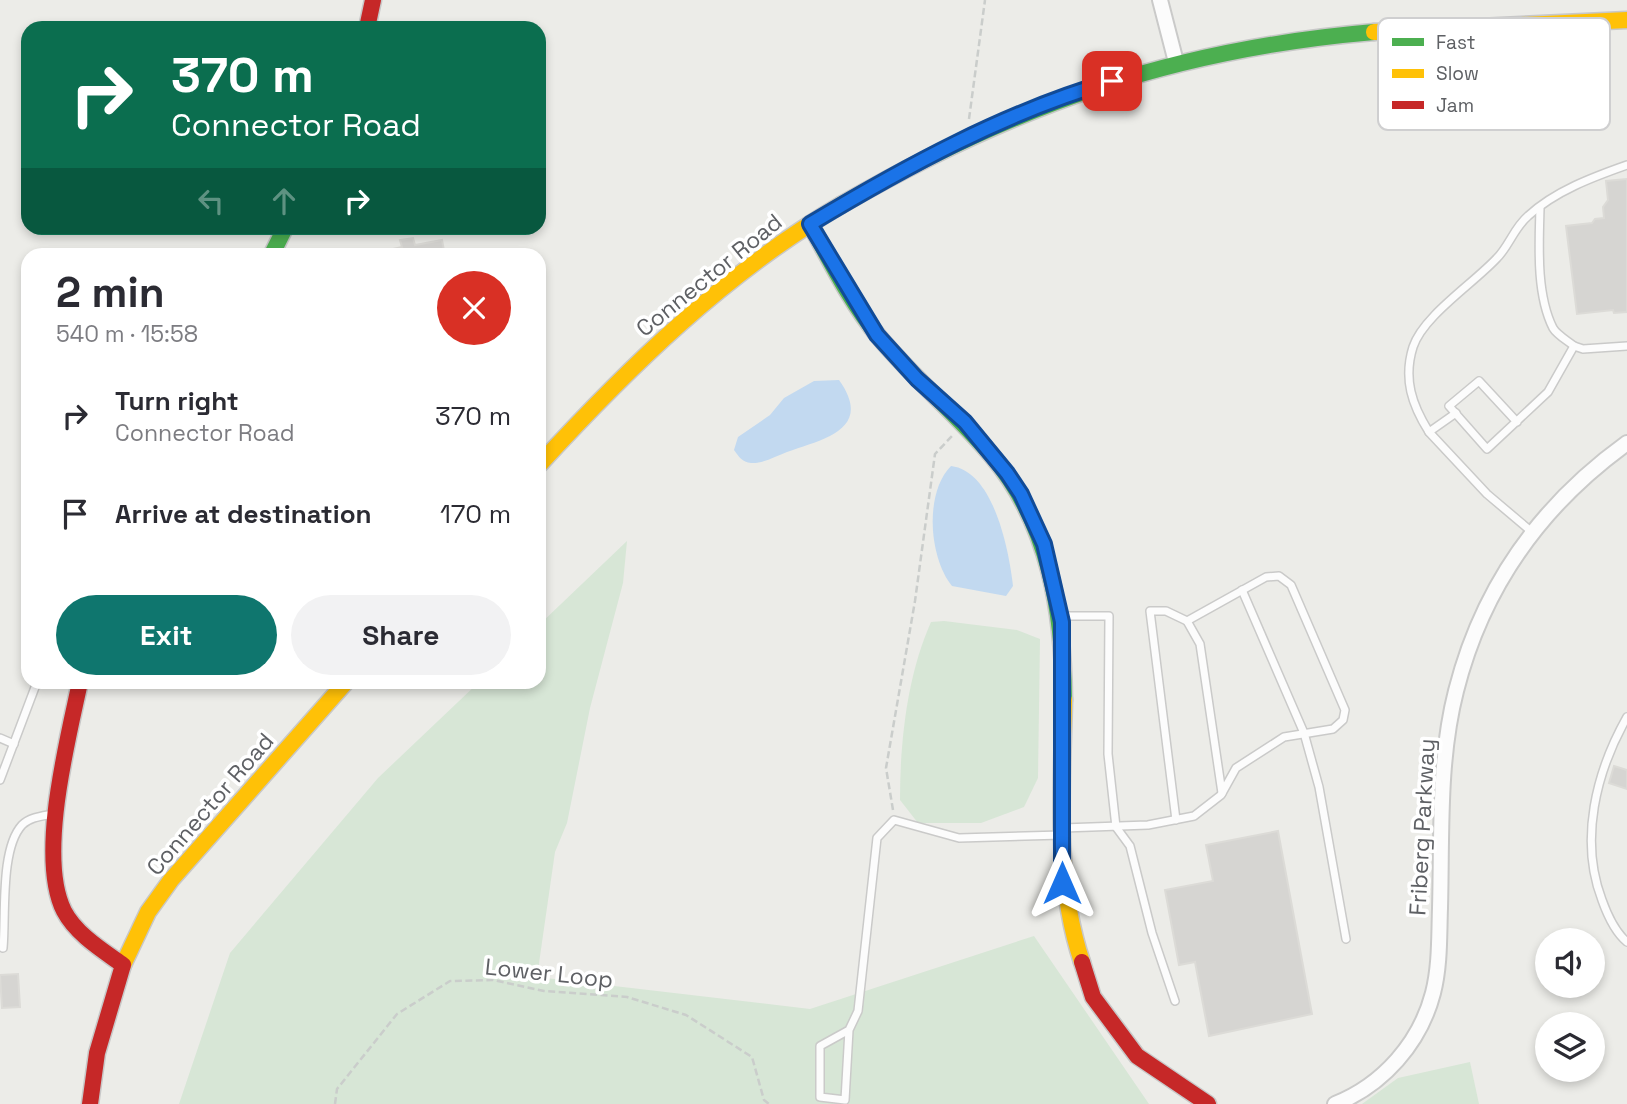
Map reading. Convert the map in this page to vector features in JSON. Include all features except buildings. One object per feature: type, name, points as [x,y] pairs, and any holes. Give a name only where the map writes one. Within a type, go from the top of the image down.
[{"type":"street","points":[[368,21],[373,0]]},
{"type":"street","points":[[1160,0],[1176,62]]},
{"type":"street","name":"Connector Road","points":[[546,458],[669,333],[744,270],[810,224],[966,139],[1091,88],[1176,62],[1284,41],[1378,34]]},
{"type":"street","points":[[810,224],[877,335],[917,379],[965,422],[1001,465],[1029,511],[1044,544],[1061,617],[1062,883],[1077,960],[1111,1025],[1160,1077],[1208,1104]]},
{"type":"street","name":"Friberg Parkway","points":[[1335,1104],[1370,1084],[1412,1044],[1433,992],[1438,957],[1443,779],[1455,694],[1479,622],[1495,588],[1532,532],[1562,497],[1627,443]]},
{"type":"street","points":[[79,689],[57,814],[55,862],[60,902],[82,933],[123,965]]},
{"type":"street","name":"Connector Road","points":[[90,1104],[99,1043],[123,965],[148,912],[171,880],[340,689]]},
{"type":"lane","points":[[1532,532],[1487,494],[1429,432],[1414,408],[1409,386],[1414,344],[1426,326],[1499,256],[1512,233],[1540,208],[1589,179],[1627,165]]},
{"type":"lane","points":[[1540,208],[1539,249],[1547,307],[1554,330],[1574,346],[1583,349],[1627,346]]},
{"type":"lane","points":[[1517,422],[1479,381],[1449,406],[1487,449],[1517,422],[1548,392],[1574,346]]},
{"type":"lane","points":[[1429,432],[1456,414]]},
{"type":"lane","points":[[849,1030],[820,1046],[820,1097],[845,1102],[849,1030],[858,1011],[862,985],[877,838],[894,820],[959,838],[1116,827],[1194,816],[1222,793],[1236,768],[1284,737],[1333,729],[1343,720],[1345,710],[1291,585],[1279,576],[1266,577],[1187,621]]},
{"type":"lane","points":[[1242,590],[1304,733],[1319,787],[1346,939]]},
{"type":"lane","points":[[1176,820],[1150,611],[1166,611],[1187,621],[1200,643],[1222,793]]},
{"type":"lane","points":[[1061,617],[1108,617],[1108,754],[1116,827],[1130,846],[1152,933],[1175,1001]]},
{"type":"lane","points":[[0,780],[34,689]]},
{"type":"lane","points":[[1627,717],[1606,761],[1593,808],[1591,852],[1595,882],[1607,913],[1627,942]]},
{"type":"lane","points":[[0,738],[14,744]]},
{"type":"lane","points":[[3,948],[4,886],[13,838],[23,823],[57,814]]},
{"type":"path","points":[[966,139],[985,0]]},
{"type":"path","points":[[894,820],[886,768],[915,601],[935,454],[965,422]]},
{"type":"path","name":"Lower Loop","points":[[335,1104],[337,1089],[397,1014],[450,981],[493,980],[544,991],[627,997],[686,1016],[752,1057],[764,1100],[769,1104]]},
{"type":"green space","points":[[627,541],[623,583],[590,708],[567,823],[555,852],[537,977],[810,1009],[1034,936],[1149,1104],[179,1104],[230,953],[378,778],[472,689],[546,689],[546,618]]},
{"type":"green space","points":[[944,621],[1017,630],[1040,639],[1038,778],[1024,807],[981,823],[918,823],[900,800],[903,732],[916,664],[931,622]]},
{"type":"green space","points":[[1470,1062],[1479,1104],[1362,1104],[1398,1078]]},
{"type":"water","points":[[839,380],[851,410],[848,421],[840,430],[816,442],[760,462],[745,462],[739,457],[734,450],[738,437],[770,415],[784,398],[814,381]]},
{"type":"water","points":[[951,466],[966,471],[978,482],[997,515],[1008,553],[1013,586],[1006,596],[952,586],[944,574],[934,543],[933,508],[942,478]]},
{"type":"traffic: fast","points":[[841,205],[969,138],[1097,87],[1231,52],[1301,40],[1374,32]]},
{"type":"traffic: fast","points":[[810,224],[869,324],[892,352],[992,456],[1028,511],[1040,541],[1056,603],[1064,700]]},
{"type":"traffic: fast","points":[[275,248],[282,235]]},
{"type":"traffic: slow","points":[[1610,21],[1627,20]]},
{"type":"traffic: slow","points":[[1374,32],[1378,32]]},
{"type":"traffic: slow","points":[[546,458],[644,358],[718,291],[798,232],[841,205]]},
{"type":"traffic: slow","points":[[123,965],[148,912],[171,880],[340,689]]},
{"type":"traffic: slow","points":[[1064,700],[1061,799],[1063,866],[1073,930],[1082,962]]},
{"type":"traffic: jam","points":[[368,21],[373,0]]},
{"type":"traffic: jam","points":[[79,689],[57,798],[53,860],[56,888],[64,911],[75,927],[123,965],[97,1053],[90,1104]]},
{"type":"traffic: jam","points":[[1082,962],[1093,997],[1137,1056],[1208,1104]]},
{"type":"route","points":[[1062,883],[1062,622],[1044,544],[1021,494],[990,449],[965,422],[917,379],[877,335],[810,224],[928,158],[1007,120],[1112,81]]}]
